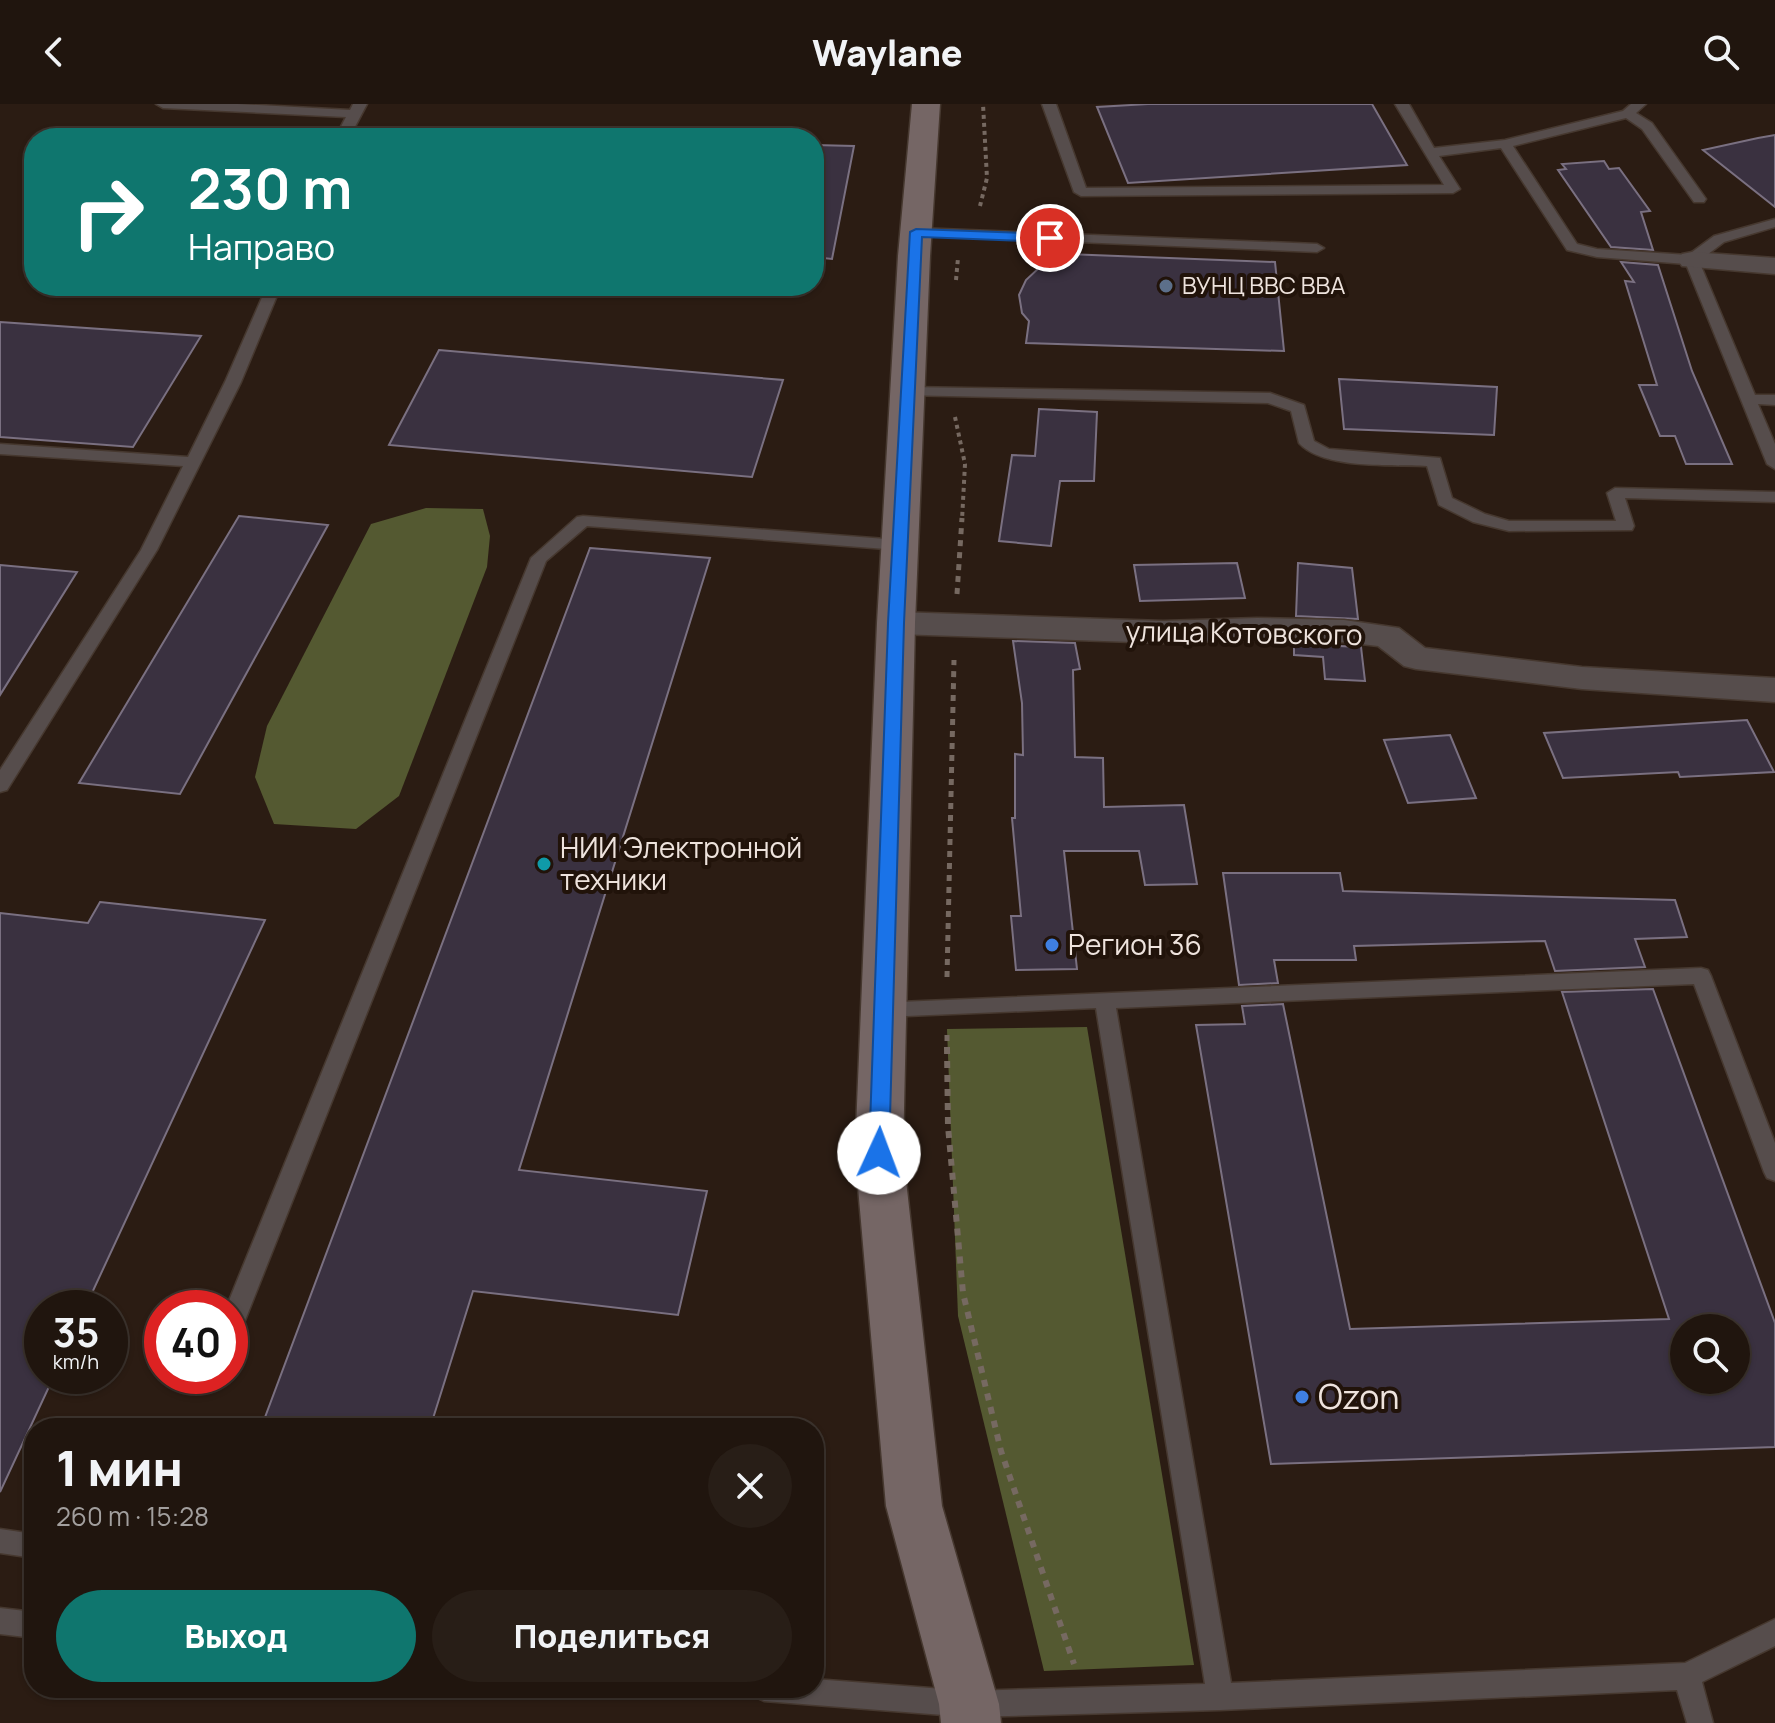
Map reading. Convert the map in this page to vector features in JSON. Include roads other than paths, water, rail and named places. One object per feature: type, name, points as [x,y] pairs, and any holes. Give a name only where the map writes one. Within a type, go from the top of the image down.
[{"type":"street","points":[[926,104],[899,545],[879,1153],[914,1506],[970,1714]]},
{"type":"street","points":[[1692,260],[1775,266]]},
{"type":"street","name":"улица Котовского","points":[[896,623],[1163,632],[1257,629],[1344,631],[1387,636],[1416,658],[1582,678],[1775,690]]},
{"type":"lane","points":[[163,104],[357,109],[347,128]]},
{"type":"lane","points":[[1049,104],[1081,192],[1453,189],[1402,104]]},
{"type":"lane","points":[[1430,153],[1505,144],[1628,114],[1639,104]]},
{"type":"lane","points":[[1628,114],[1647,126],[1699,199]]},
{"type":"lane","points":[[1505,144],[1572,247],[1597,253],[1692,260]]},
{"type":"lane","points":[[1692,260],[1703,246],[1734,232],[1775,223]]},
{"type":"lane","points":[[916,232],[1317,248]]},
{"type":"lane","points":[[1692,260],[1775,464]]},
{"type":"lane","points":[[0,785],[149,550],[233,382],[270,296]]},
{"type":"lane","points":[[907,392],[1270,398],[1298,408],[1307,443],[1324,453],[1434,461],[1445,501],[1479,518],[1509,526],[1626,526],[1615,493],[1775,497]]},
{"type":"lane","points":[[1748,399],[1775,400]]},
{"type":"lane","points":[[0,449],[193,462]]},
{"type":"lane","points":[[245,1290],[539,558],[583,521],[899,545]]},
{"type":"lane","points":[[883,1009],[1701,976],[1775,1172]]},
{"type":"lane","points":[[1105,1002],[1220,1697]]},
{"type":"lane","points":[[0,1541],[24,1545]]},
{"type":"lane","points":[[0,1621],[24,1624]]},
{"type":"lane","points":[[824,1684],[970,1714],[1086,1700],[1687,1676],[1775,1632]]},
{"type":"lane","points":[[1687,1676],[1700,1723]]},
{"type":"place","name":"ВУНЦ ВВС ВВА","points":[[1166,286]]},
{"type":"place","name":"НИИ Электронной техники","points":[[544,864]]},
{"type":"place","name":"Регион 36","points":[[1052,945]]},
{"type":"place","name":"Ozon","points":[[1302,1397]]}]
